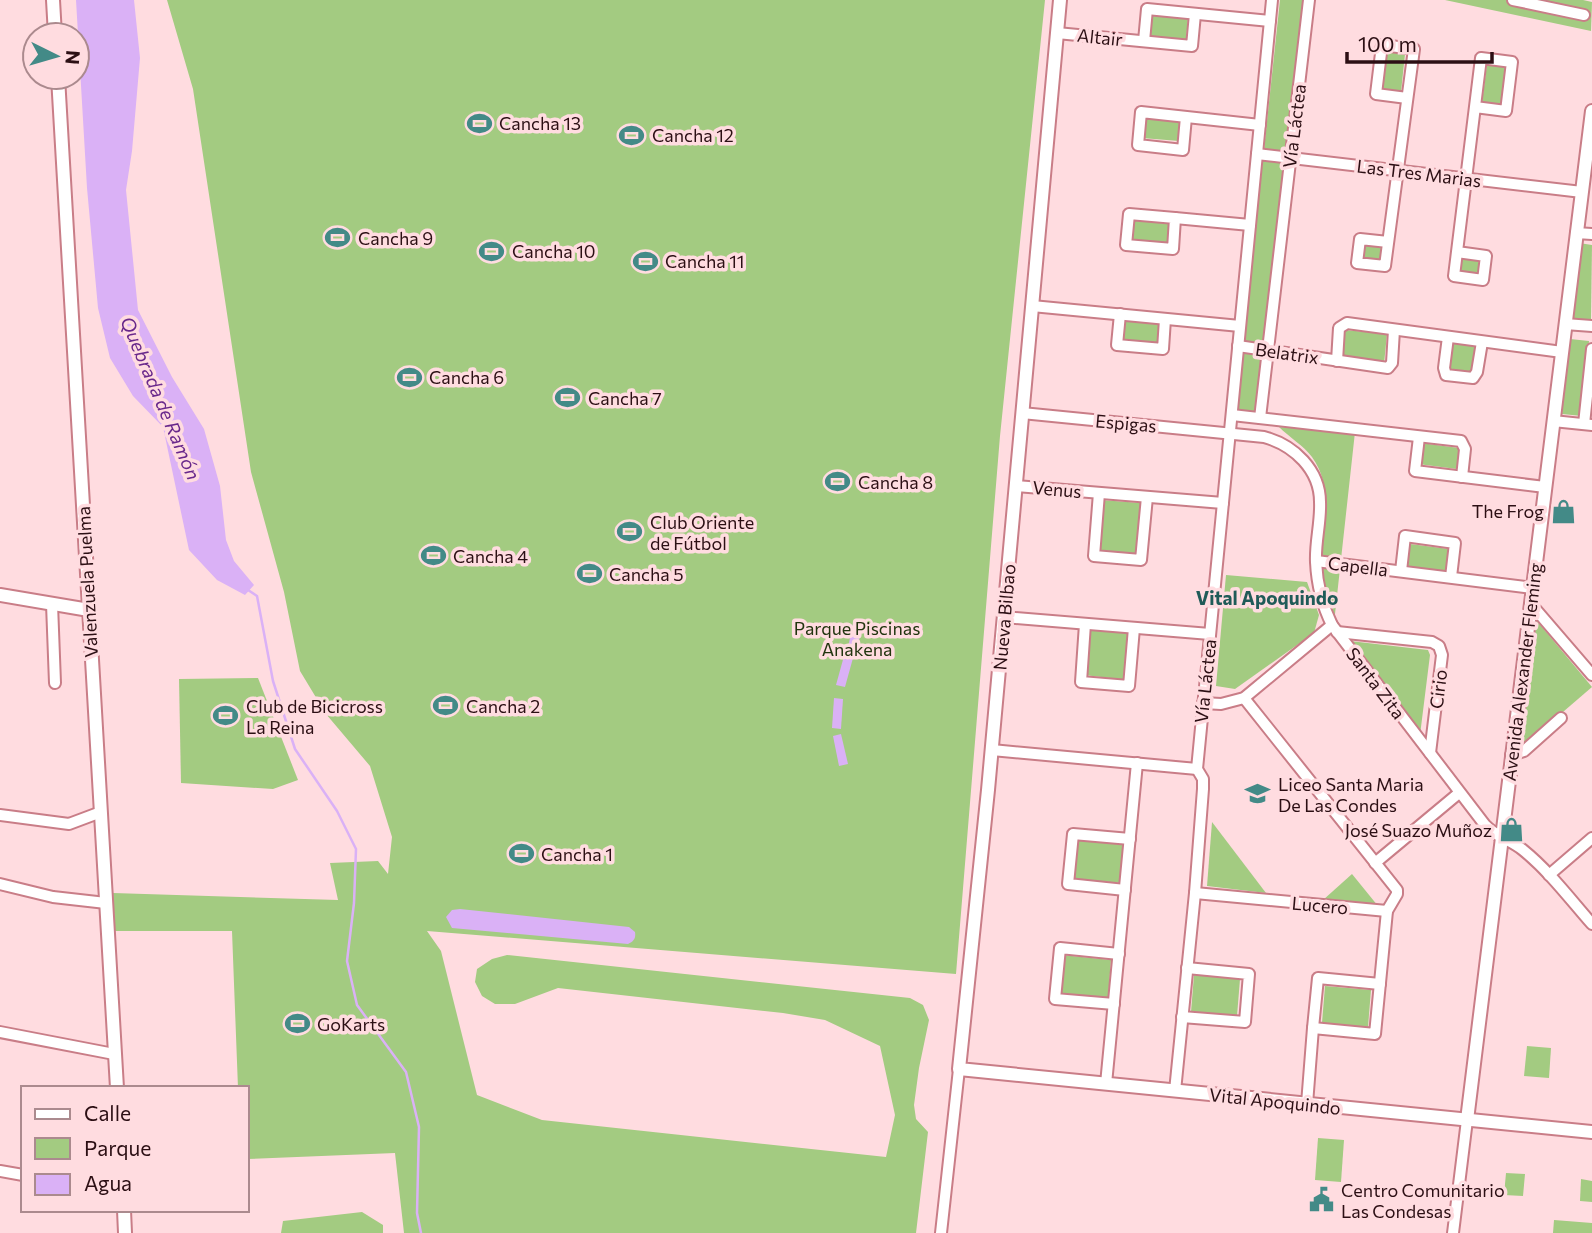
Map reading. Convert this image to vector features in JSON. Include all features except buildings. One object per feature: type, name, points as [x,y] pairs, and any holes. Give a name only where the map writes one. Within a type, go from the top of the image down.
[{"type":"street","points":[[53,0],[54,21]]},
{"type":"street","name":"Nueva Bilbao","points":[[941,1233],[992,750],[1060,0]]},
{"type":"street","name":"Vía Láctea","points":[[1175,1091],[1203,789],[1203,779],[1197,768],[1272,0]]},
{"type":"street","name":"Vía Láctea","points":[[1260,418],[1309,0]]},
{"type":"street","points":[[1513,0],[1584,15]]},
{"type":"street","name":"Altair","points":[[1144,41],[1147,9],[1270,21]]},
{"type":"street","name":"Altair","points":[[1057,33],[1192,46],[1195,14]]},
{"type":"street","points":[[1388,242],[1398,171],[1413,50],[1382,45],[1376,94],[1407,98]]},
{"type":"street","points":[[1457,252],[1481,58],[1512,62],[1506,111],[1475,107]]},
{"type":"street","name":"Valenzuela Puelma","points":[[59,91],[117,1086]]},
{"type":"street","name":"Avenida Alexander Fleming","points":[[1453,1233],[1576,233],[1590,146],[1592,111]]},
{"type":"street","name":"Vía Láctea","points":[[1186,117],[1183,150],[1138,145],[1141,112],[1259,125]]},
{"type":"street","name":"Las Tres Marias","points":[[1257,154],[1582,192]]},
{"type":"street","points":[[1175,218],[1172,249],[1126,245],[1129,214],[1175,218],[1250,225]]},
{"type":"street","points":[[1576,233],[1592,234]]},
{"type":"street","name":"Belatrix","points":[[1032,306],[1240,326]]},
{"type":"street","points":[[1120,314],[1117,345],[1163,349],[1165,319]]},
{"type":"street","name":"Belatrix","points":[[1336,361],[1339,328],[1347,323],[1562,352]]},
{"type":"street","points":[[1565,324],[1592,326]]},
{"type":"street","name":"Belatrix","points":[[1238,346],[1388,368],[1392,363],[1394,330]]},
{"type":"street","points":[[1448,337],[1444,368],[1446,375],[1474,378],[1482,342]]},
{"type":"street","points":[[1553,421],[1588,424],[1592,349]]},
{"type":"street","name":"Espigas","points":[[1022,413],[1230,432]]},
{"type":"street","points":[[1232,415],[1461,441],[1465,449],[1462,477]]},
{"type":"street","name":"Santa Zita","points":[[1230,432],[1264,437],[1281,443],[1296,453],[1309,467],[1317,484],[1321,503],[1316,561],[1319,590],[1335,628],[1491,832],[1522,849],[1592,924]]},
{"type":"street","points":[[1419,437],[1415,471],[1545,487]]},
{"type":"street","name":"Venus","points":[[1016,486],[1223,503]]},
{"type":"street","name":"Venus","points":[[1099,493],[1094,556],[1129,559],[1141,560],[1147,497]]},
{"type":"street","name":"Capella","points":[[1401,571],[1405,536],[1455,542],[1451,578]]},
{"type":"street","name":"Capella","points":[[1316,561],[1533,588]]},
{"type":"street","points":[[0,594],[89,610]]},
{"type":"street","points":[[52,604],[55,683]]},
{"type":"street","points":[[1531,604],[1592,675]]},
{"type":"street","points":[[1004,617],[1210,634]]},
{"type":"street","points":[[1086,624],[1081,682],[1129,686],[1134,628]]},
{"type":"street","points":[[1203,702],[1221,704],[1244,698],[1335,628]]},
{"type":"street","name":"Cirio","points":[[1335,628],[1432,642],[1441,648],[1430,754]]},
{"type":"street","points":[[1244,698],[1397,890],[1387,911],[1375,1034],[1313,1028]]},
{"type":"street","points":[[1511,755],[1524,751],[1561,718]]},
{"type":"street","points":[[992,750],[1197,768]]},
{"type":"street","points":[[1106,1084],[1138,763]]},
{"type":"street","points":[[1375,863],[1459,793]]},
{"type":"street","points":[[0,815],[69,824],[101,812]]},
{"type":"street","points":[[1125,890],[1068,884],[1073,834],[1130,839]]},
{"type":"street","points":[[1549,876],[1592,838]]},
{"type":"street","points":[[0,884],[53,897],[106,903]]},
{"type":"street","name":"Lucero","points":[[1195,893],[1387,911]]},
{"type":"street","points":[[1114,1004],[1055,999],[1060,948],[1119,954]]},
{"type":"street","points":[[1182,1017],[1245,1022],[1249,974],[1187,968]]},
{"type":"street","points":[[1307,1104],[1318,978],[1380,984]]},
{"type":"street","points":[[0,1032],[114,1054]]},
{"type":"street","name":"Vital Apoquindo","points":[[959,1069],[1592,1132]]},
{"type":"street","points":[[0,1171],[21,1175]]},
{"type":"street","points":[[124,1212],[125,1233]]},
{"type":"green space","name":"Club Oriente de Fútbol","points":[[167,0],[1045,0],[1000,436],[956,974],[427,931],[441,951],[477,1095],[542,1120],[886,1157],[895,1115],[880,1046],[825,1020],[558,988],[515,1004],[495,1004],[482,996],[475,982],[477,969],[492,959],[507,955],[910,998],[923,1005],[929,1020],[914,1105],[916,1119],[928,1132],[916,1233],[404,1233],[395,1153],[248,1159],[248,1086],[238,1086],[232,931],[115,931],[113,893],[338,900],[330,863],[378,861],[388,874],[392,837],[370,766],[326,714],[300,671],[284,592],[251,472],[193,89]]},
{"type":"green space","points":[[1280,0],[1306,0],[1258,412],[1236,411]]},
{"type":"green space","points":[[1445,0],[1583,0],[1592,2],[1591,31]]},
{"type":"green space","points":[[1151,16],[1188,18],[1186,40],[1149,37]]},
{"type":"green space","points":[[1386,51],[1405,54],[1401,92],[1382,90]]},
{"type":"green space","points":[[1487,64],[1506,66],[1501,104],[1482,102]]},
{"type":"green space","points":[[1144,117],[1181,120],[1179,141],[1142,138]]},
{"type":"green space","points":[[1133,219],[1170,222],[1169,243],[1131,240]]},
{"type":"green space","points":[[1579,243],[1592,245],[1591,320],[1572,318]]},
{"type":"green space","points":[[1364,244],[1384,246],[1382,262],[1363,259]]},
{"type":"green space","points":[[1462,256],[1481,259],[1479,274],[1460,272]]},
{"type":"green space","points":[[1124,319],[1161,322],[1159,344],[1122,341]]},
{"type":"green space","points":[[1345,330],[1387,334],[1384,364],[1342,360]]},
{"type":"green space","points":[[1570,339],[1589,341],[1582,416],[1562,414]]},
{"type":"green space","points":[[1453,341],[1477,345],[1474,373],[1449,370]]},
{"type":"green space","points":[[1279,427],[1355,432],[1334,623],[1323,577],[1325,501],[1322,478],[1309,453]]},
{"type":"green space","points":[[1421,443],[1459,448],[1457,469],[1418,464]]},
{"type":"green space","points":[[1101,500],[1141,503],[1138,554],[1097,551]]},
{"type":"green space","points":[[1410,544],[1449,549],[1445,576],[1406,571]]},
{"type":"green space","points":[[1226,575],[1307,582],[1319,615],[1314,633],[1235,689],[1216,686]]},
{"type":"green space","points":[[1532,615],[1592,687],[1514,754]]},
{"type":"green space","points":[[1089,626],[1132,630],[1127,680],[1084,675]]},
{"type":"green space","points":[[1350,641],[1428,650],[1430,655],[1420,735]]},
{"type":"green space","name":"Club de Bicicross La Reina","points":[[258,678],[298,780],[273,789],[181,783],[179,679]]},
{"type":"green space","points":[[1212,822],[1266,893],[1207,886]]},
{"type":"green space","points":[[1078,840],[1125,844],[1122,883],[1074,879]]},
{"type":"green space","points":[[1352,874],[1378,906],[1323,900]]},
{"type":"green space","points":[[1062,955],[1111,960],[1108,998],[1058,993]]},
{"type":"green space","points":[[1194,975],[1240,979],[1237,1016],[1191,1012]]},
{"type":"green space","points":[[1325,986],[1371,990],[1368,1027],[1322,1023]]},
{"type":"green space","points":[[1527,1046],[1551,1048],[1549,1078],[1524,1076]]},
{"type":"green space","points":[[1318,1138],[1344,1140],[1341,1182],[1315,1180]]},
{"type":"green space","points":[[1506,1173],[1525,1174],[1523,1196],[1504,1195]]},
{"type":"green space","points":[[1581,1179],[1592,1181],[1592,1202],[1580,1201]]},
{"type":"green space","points":[[362,1212],[383,1225],[383,1233],[281,1233],[283,1221]]},
{"type":"green space","points":[[1554,1220],[1592,1223],[1592,1233],[1553,1233]]},
{"type":"water","points":[[76,0],[134,0],[140,58],[126,190],[138,310],[172,377],[204,429],[220,486],[226,540],[234,561],[254,585],[245,595],[217,580],[189,550],[163,427],[133,396],[110,358],[98,308],[81,91],[91,91],[91,21],[77,21]]},
{"type":"water","points":[[853,623],[862,625],[856,655],[847,653]]},
{"type":"water","points":[[844,656],[853,658],[845,687],[836,685]]},
{"type":"water","points":[[834,698],[843,699],[841,729],[832,728]]},
{"type":"water","points":[[841,734],[848,764],[839,766],[833,736]]},
{"type":"water","points":[[452,910],[629,927],[635,932],[635,936],[628,944],[452,928],[446,917]]},
{"type":"waterway","name":"Quebrada de Ramón","points":[[248,590],[257,596],[273,681],[295,749],[337,811],[356,849],[354,903],[347,961],[357,1005],[406,1072],[419,1127],[417,1213],[421,1233]]},
{"type":"place","name":"Cancha 13","points":[[479,123]]},
{"type":"place","name":"Cancha 12","points":[[632,135]]},
{"type":"place","name":"Cancha 9","points":[[338,238]]},
{"type":"place","name":"Cancha 10","points":[[492,251]]},
{"type":"place","name":"Cancha 11","points":[[645,261]]},
{"type":"place","name":"Cancha 6","points":[[409,377]]},
{"type":"place","name":"Cancha 7","points":[[568,398]]},
{"type":"place","name":"Cancha 8","points":[[838,482]]},
{"type":"place","name":"The Frog","points":[[1564,511]]},
{"type":"place","name":"Club Oriente de Fútbol","points":[[630,532]]},
{"type":"place","name":"Cancha 4","points":[[433,556]]},
{"type":"place","name":"Cancha 5","points":[[589,574]]},
{"type":"place","name":"Cancha 2","points":[[446,706]]},
{"type":"place","name":"Club de Bicicross La Reina","points":[[226,716]]},
{"type":"place","name":"Liceo Santa Maria De Las Condes","points":[[1258,794]]},
{"type":"place","name":"José Suazo Muñoz","points":[[1512,830]]},
{"type":"place","name":"Cancha 1","points":[[521,854]]},
{"type":"place","name":"GoKarts","points":[[297,1024]]},
{"type":"place","name":"Centro Comunitario Las Condesas","points":[[1321,1200]]},
{"type":"district","name":"Vital Apoquindo","points":[[1267,597]]},
{"type":"park label","name":"Parque Piscinas Anakena","points":[[857,638]]}]
